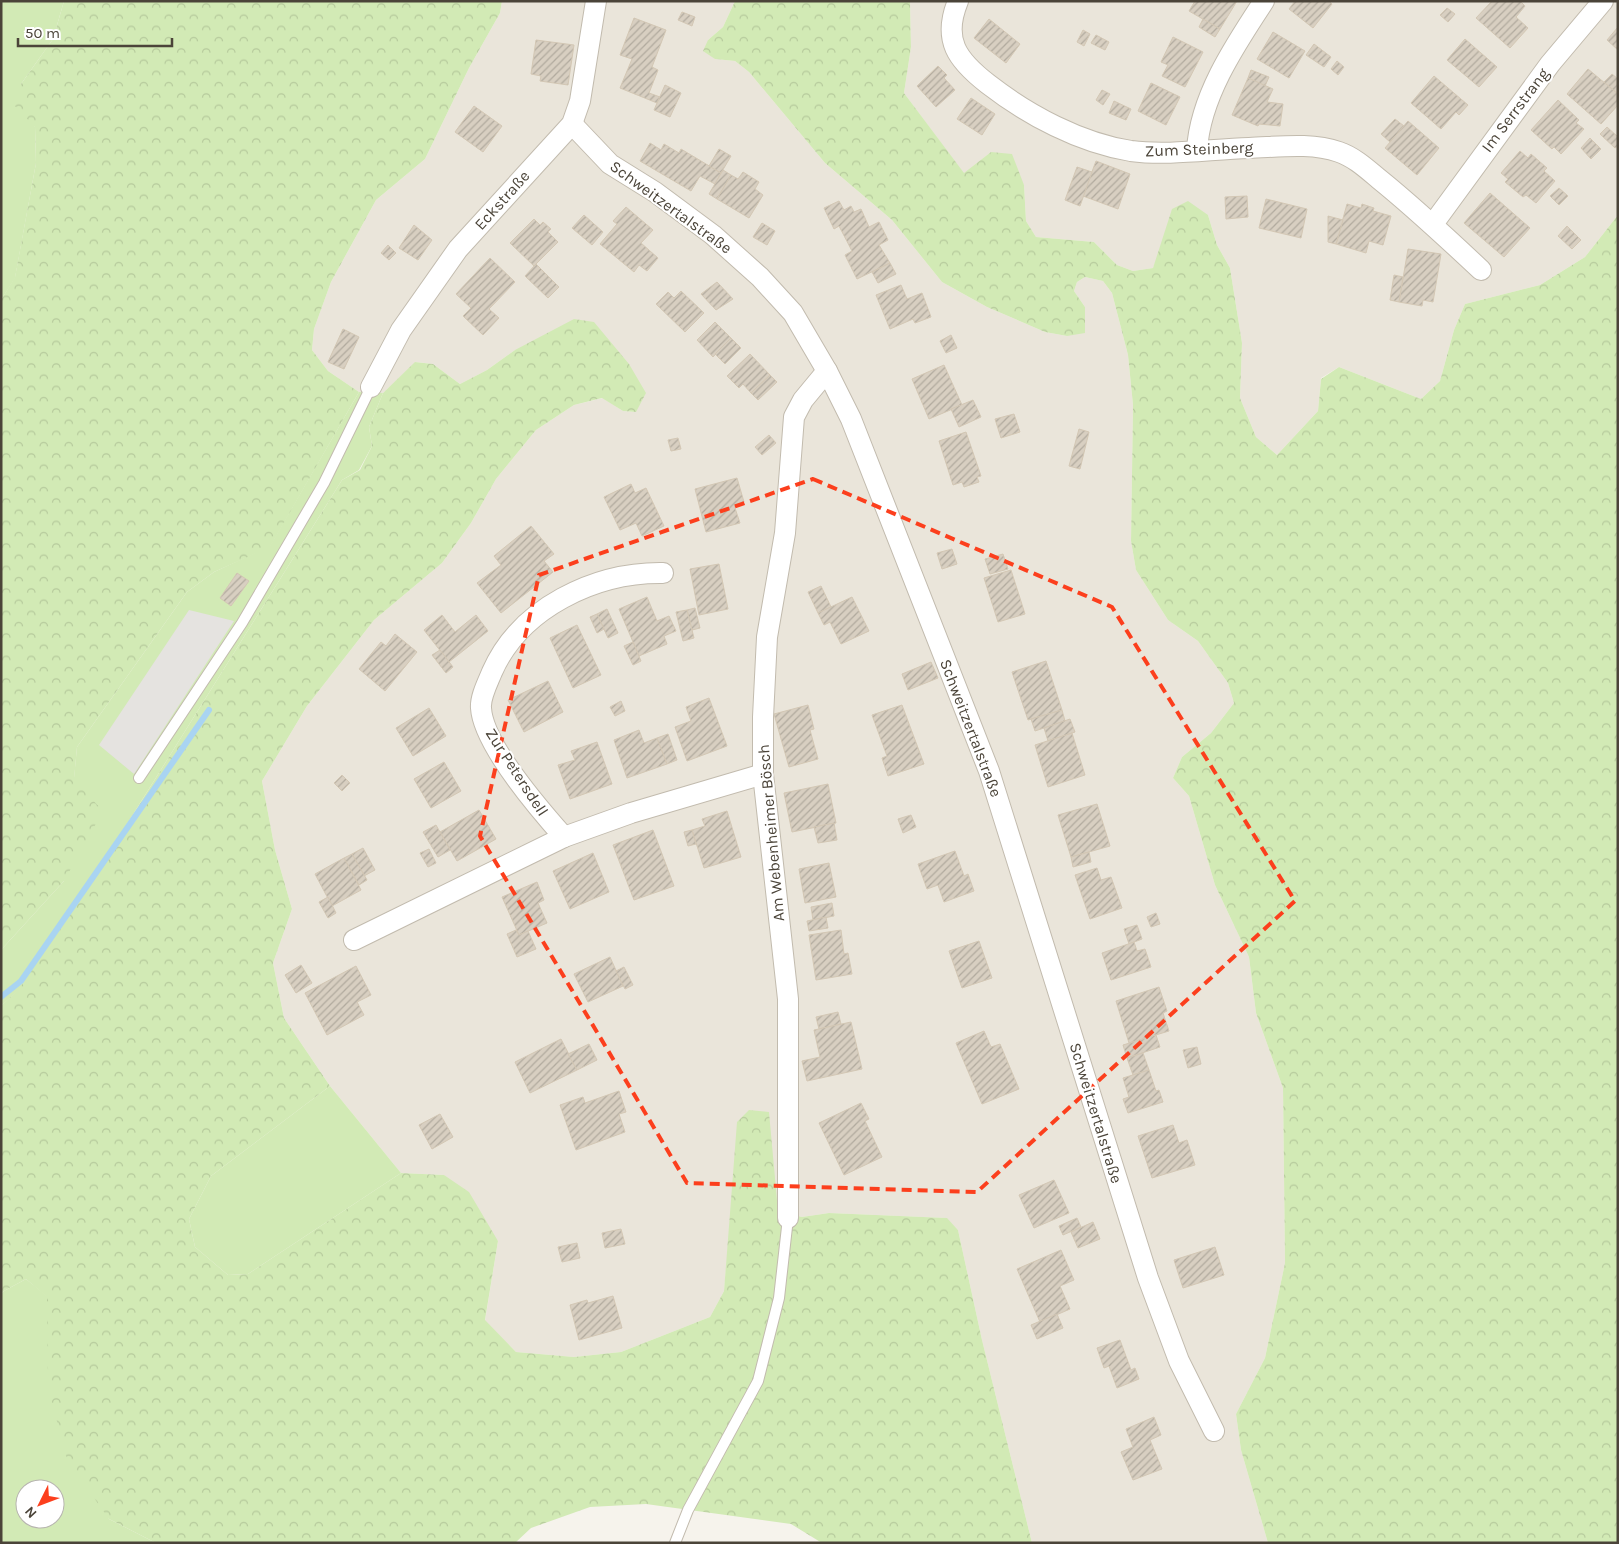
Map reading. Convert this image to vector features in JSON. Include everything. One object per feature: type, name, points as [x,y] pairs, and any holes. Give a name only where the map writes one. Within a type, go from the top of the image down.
[{"type":"street","name":"Eckstraße","points":[[370,386],[400,330],[458,249],[572,124],[580,101],[596,1]]},
{"type":"street","name":"Zum Steinberg","points":[[958,1],[951,18],[951,39],[960,57],[977,75],[1002,95],[1052,124],[1098,144],[1132,151],[1294,146],[1323,147],[1340,152],[1354,159],[1433,224],[1482,270]]},
{"type":"street","points":[[1198,150],[1198,130],[1209,99],[1230,56],[1264,1]]},
{"type":"street","name":"Im Serrstrang","points":[[1433,224],[1550,64],[1603,1]]},
{"type":"street","name":"Schweitzertalstraße","points":[[572,124],[590,146],[610,164],[655,192],[713,235],[760,276],[793,313],[827,371],[851,419],[989,771],[1148,1278],[1179,1361],[1214,1431]]},
{"type":"street","name":"Am Webenheimer Bösch","points":[[788,1218],[788,999],[763,774],[763,717],[767,637],[785,533],[794,417],[803,400],[827,371]]},
{"type":"street","name":"Zur Petersdell","points":[[564,837],[535,804],[486,729],[481,707],[486,686],[498,659],[521,630],[546,606],[576,592],[612,579],[644,573],[663,573]]},
{"type":"street","points":[[354,940],[564,837],[631,813],[763,774]]},
{"type":"lane","points":[[139,778],[242,623],[324,483],[370,386]]},
{"type":"lane","points":[[675,1543],[688,1510],[758,1381],[779,1298],[788,1218]]},
{"type":"highlighted area","points":[[813,479],[1112,607],[1295,901],[977,1192],[687,1183],[480,836],[539,575]]},
{"type":"shaded area","points":[[502,1],[735,1],[723,27],[708,40],[715,59],[735,61],[749,72],[825,163],[892,220],[942,282],[987,307],[1045,332],[1067,336],[1085,307],[1074,291],[1077,282],[1085,277],[1103,281],[1112,293],[1128,355],[1133,405],[1131,541],[1136,570],[1168,620],[1198,641],[1228,683],[1234,703],[1211,733],[1182,757],[1173,778],[1189,796],[1215,885],[1249,957],[1256,1013],[1283,1088],[1285,1263],[1265,1358],[1236,1414],[1241,1450],[1268,1543],[1032,1543],[982,1340],[958,1230],[946,1218],[829,1213],[802,1217],[778,1211],[730,1226],[724,1291],[710,1317],[621,1352],[574,1357],[516,1352],[485,1321],[498,1241],[444,1175],[401,1173],[330,1086],[284,1018],[273,963],[292,909],[275,850],[262,781],[307,706],[374,620],[442,563],[471,523],[496,479],[536,430],[574,405],[603,398],[623,411],[635,412],[515,350],[487,370],[460,384],[433,364],[416,362],[383,393],[359,392],[328,371],[312,350],[314,329],[331,282],[376,200],[425,159],[469,68],[500,13]]},
{"type":"shaded area","points":[[910,1],[1618,1],[1618,215],[1585,257],[1540,285],[1465,304],[1454,330],[1440,381],[1421,399],[1339,367],[1321,378],[1318,411],[1277,455],[1256,437],[1240,398],[1242,343],[1230,268],[1217,245],[1208,215],[1160,252],[1153,268],[1133,271],[1117,265],[1094,242],[1036,237],[1026,221],[1024,185],[991,152],[964,174],[904,93],[911,47]]},
{"type":"shaded area","points":[[189,610],[234,621],[134,774],[99,745]]},
{"type":"green space","points":[[1,1],[64,1],[53,39],[21,84],[35,127],[36,163],[15,278],[1,300]]},
{"type":"green space","points":[[64,1],[502,1],[500,13],[469,68],[425,159],[376,200],[331,282],[314,329],[312,350],[328,371],[359,392],[270,547],[214,572],[187,592],[77,747],[74,780],[103,811],[64,881],[1,950],[1,300],[15,277],[36,163],[35,127],[13,104],[21,84],[53,39]]},
{"type":"green space","points":[[735,1],[910,1],[911,47],[904,93],[964,173],[991,152],[1012,154],[1024,185],[1026,221],[1036,237],[1094,242],[1117,265],[1133,271],[1153,268],[1172,209],[1188,201],[1208,215],[1217,245],[1230,268],[1242,343],[1240,398],[1256,437],[1277,455],[1318,411],[1321,379],[1339,367],[1421,399],[1440,381],[1454,330],[1465,304],[1540,285],[1585,257],[1618,215],[1618,1543],[1268,1543],[1241,1450],[1236,1414],[1265,1358],[1285,1263],[1283,1088],[1256,1013],[1249,957],[1215,885],[1189,796],[1173,778],[1182,757],[1211,733],[1234,703],[1228,683],[1198,641],[1168,620],[1136,570],[1131,541],[1133,405],[1128,355],[1112,293],[1103,281],[1085,277],[1077,282],[1074,291],[1085,307],[1085,333],[1067,336],[1045,332],[987,307],[942,282],[892,220],[825,163],[749,72],[735,61],[715,59],[703,51],[708,40],[723,27]]},
{"type":"green space","points":[[574,319],[594,322],[629,364],[646,393],[636,412],[623,411],[602,398],[574,405],[536,430],[496,479],[471,523],[442,563],[374,620],[307,706],[262,781],[275,850],[292,909],[273,963],[284,1018],[330,1086],[211,1176],[189,1219],[195,1247],[228,1275],[248,1274],[401,1173],[444,1175],[469,1192],[498,1241],[485,1320],[516,1352],[574,1357],[621,1352],[710,1317],[724,1291],[737,1122],[749,1110],[769,1112],[778,1211],[802,1217],[829,1213],[947,1218],[958,1230],[982,1340],[1032,1543],[822,1543],[791,1524],[646,1504],[590,1507],[531,1528],[515,1543],[156,1543],[109,1519],[67,1460],[48,1387],[47,1297],[26,1279],[1,1294],[1,1006],[19,989],[87,888],[342,480],[360,470],[372,446],[369,427],[383,393],[415,362],[433,364],[460,384],[487,370],[515,350]]},
{"type":"green space","points":[[359,392],[383,393],[369,427],[372,446],[359,470],[342,480],[87,888],[19,990],[1,1006],[1,950],[64,881],[77,747],[187,592],[214,572],[270,546]]},
{"type":"green space","points":[[330,1086],[401,1173],[248,1274],[228,1275],[195,1247],[189,1219],[211,1176]]},
{"type":"green space","points":[[26,1279],[48,1297],[50,1342],[109,1519],[156,1543],[1,1543],[1,1294]]},
{"type":"building","points":[[1195,1],[1237,1],[1220,29],[1189,11]]},
{"type":"building","points":[[1295,1],[1329,1],[1332,4],[1313,28],[1289,9]]},
{"type":"building","points":[[1492,1],[1520,1],[1525,6],[1516,17],[1528,28],[1510,48],[1476,18]]},
{"type":"building","points":[[1447,8],[1455,14],[1448,22],[1440,15]]},
{"type":"building","points":[[682,12],[695,17],[692,26],[678,20]]},
{"type":"building","points":[[634,18],[666,30],[652,67],[658,70],[649,93],[660,97],[657,103],[620,88],[632,59],[620,55]]},
{"type":"building","points":[[989,19],[1020,44],[1006,63],[974,38]]},
{"type":"building","points":[[1203,19],[1220,29],[1215,37],[1199,27]]},
{"type":"building","points":[[1618,27],[1618,50],[1607,40]]},
{"type":"building","points":[[1083,30],[1090,34],[1084,46],[1077,42]]},
{"type":"building","points":[[1273,32],[1305,51],[1289,78],[1257,59]]},
{"type":"building","points":[[1096,35],[1109,42],[1105,50],[1091,43]]},
{"type":"building","points":[[1173,37],[1203,52],[1185,87],[1162,76],[1168,65],[1161,62]]},
{"type":"building","points":[[1465,39],[1497,67],[1479,87],[1447,60]]},
{"type":"building","points":[[536,40],[574,45],[568,85],[540,81],[541,76],[531,74]]},
{"type":"building","points":[[1314,44],[1331,57],[1324,67],[1306,55]]},
{"type":"building","points":[[1337,61],[1344,67],[1338,75],[1331,69]]},
{"type":"building","points":[[938,66],[947,75],[944,78],[955,90],[936,107],[917,86]]},
{"type":"building","points":[[1588,69],[1618,94],[1618,105],[1601,124],[1567,94]]},
{"type":"building","points":[[1251,70],[1269,77],[1265,86],[1248,78]]},
{"type":"building","points":[[1612,74],[1618,79],[1618,94],[1604,82]]},
{"type":"building","points":[[1434,76],[1468,105],[1459,115],[1456,112],[1441,129],[1411,103]]},
{"type":"building","points":[[1248,78],[1273,89],[1267,102],[1283,104],[1280,126],[1259,124],[1258,126],[1232,115]]},
{"type":"building","points":[[1151,83],[1180,97],[1166,125],[1138,111]]},
{"type":"building","points":[[665,85],[681,93],[670,117],[654,110]]},
{"type":"building","points":[[1102,90],[1110,94],[1103,105],[1096,100]]},
{"type":"building","points":[[971,98],[995,114],[982,135],[957,119]]},
{"type":"building","points":[[1558,100],[1579,120],[1576,123],[1584,129],[1561,154],[1554,147],[1552,149],[1531,130]]},
{"type":"building","points":[[1114,101],[1131,109],[1126,120],[1109,113]]},
{"type":"building","points":[[474,106],[502,126],[483,152],[455,132]]},
{"type":"building","points":[[1395,119],[1404,126],[1390,142],[1381,134]]},
{"type":"building","points":[[1408,121],[1439,148],[1417,175],[1385,148]]},
{"type":"building","points":[[1607,127],[1618,137],[1618,146],[1615,148],[1600,134]]},
{"type":"building","points":[[1590,138],[1601,149],[1591,159],[1581,148]]},
{"type":"building","points":[[650,143],[661,150],[664,144],[679,153],[681,149],[721,173],[715,184],[700,176],[691,191],[640,161]]},
{"type":"building","points":[[719,149],[731,156],[721,173],[709,166]]},
{"type":"building","points":[[1520,151],[1528,158],[1531,154],[1547,168],[1544,171],[1555,181],[1536,203],[1526,195],[1523,197],[1505,182],[1508,179],[1501,173]]},
{"type":"building","points":[[1096,161],[1130,174],[1118,209],[1083,196]]},
{"type":"building","points":[[1077,167],[1092,172],[1080,206],[1065,200]]},
{"type":"building","points":[[723,170],[731,175],[717,199],[709,194]]},
{"type":"building","points":[[743,172],[759,182],[755,189],[763,195],[749,218],[717,199],[731,175],[738,179]]},
{"type":"building","points":[[1559,188],[1568,196],[1559,205],[1550,196]]},
{"type":"building","points":[[1490,193],[1530,228],[1504,257],[1464,223]]},
{"type":"building","points":[[1247,196],[1248,217],[1226,219],[1225,197]]},
{"type":"building","points":[[1266,199],[1307,209],[1301,238],[1259,228]]},
{"type":"building","points":[[839,201],[844,210],[851,206],[854,212],[861,209],[869,227],[879,222],[888,240],[879,245],[890,263],[857,279],[845,255],[852,251],[839,226],[834,229],[824,208]]},
{"type":"building","points":[[1347,204],[1361,208],[1362,204],[1374,208],[1373,211],[1391,216],[1383,245],[1369,241],[1366,253],[1336,244]]},
{"type":"building","points":[[626,207],[653,230],[641,243],[658,258],[647,271],[639,265],[634,272],[600,244],[617,224],[613,221]]},
{"type":"building","points":[[584,215],[603,232],[592,245],[572,228]]},
{"type":"building","points":[[1328,216],[1343,220],[1336,244],[1328,242]]},
{"type":"building","points":[[534,219],[540,225],[543,222],[551,229],[548,232],[558,242],[534,266],[510,243]]},
{"type":"building","points":[[762,223],[775,231],[767,245],[753,237]]},
{"type":"building","points":[[414,225],[432,240],[418,260],[399,248]]},
{"type":"building","points":[[1567,226],[1581,240],[1572,249],[1558,236]]},
{"type":"building","points":[[388,245],[396,253],[389,260],[381,253]]},
{"type":"building","points":[[1408,249],[1441,254],[1433,302],[1423,300],[1422,306],[1399,302]]},
{"type":"building","points":[[490,258],[515,282],[489,309],[499,318],[483,335],[463,316],[471,308],[456,294]]},
{"type":"building","points":[[890,263],[896,274],[878,283],[872,272]]},
{"type":"building","points":[[536,264],[559,287],[548,298],[525,276]]},
{"type":"building","points":[[1394,275],[1403,277],[1399,302],[1390,300]]},
{"type":"building","points":[[717,282],[733,299],[716,310],[701,294]]},
{"type":"building","points":[[901,285],[907,299],[922,293],[931,317],[915,323],[913,319],[890,329],[876,295]]},
{"type":"building","points":[[681,291],[704,313],[685,332],[656,304],[668,292],[674,298]]},
{"type":"building","points":[[715,322],[731,338],[713,357],[697,340]]},
{"type":"building","points":[[343,329],[359,337],[344,369],[328,362]]},
{"type":"building","points":[[951,335],[957,348],[946,353],[940,341]]},
{"type":"building","points":[[731,338],[741,348],[725,364],[715,354]]},
{"type":"building","points":[[750,354],[770,375],[751,393],[743,384],[739,388],[727,376]]},
{"type":"building","points":[[944,365],[962,405],[929,419],[912,379]]},
{"type":"building","points":[[770,375],[777,382],[758,400],[751,393]]},
{"type":"building","points":[[973,400],[981,417],[959,427],[951,409]]},
{"type":"building","points":[[1014,414],[1020,432],[1001,438],[995,419]]},
{"type":"building","points":[[1079,429],[1089,432],[1080,469],[1069,466]]},
{"type":"building","points":[[966,432],[981,476],[977,477],[979,482],[964,487],[962,482],[953,485],[939,441]]},
{"type":"building","points":[[769,435],[776,443],[762,455],[755,447]]},
{"type":"building","points":[[678,438],[681,449],[671,451],[668,440]]},
{"type":"building","points":[[737,478],[744,502],[734,505],[740,523],[706,532],[695,489]]},
{"type":"building","points":[[631,484],[635,493],[646,488],[664,526],[642,536],[636,523],[620,530],[604,497]]},
{"type":"building","points":[[531,526],[554,554],[544,561],[553,572],[501,613],[477,583],[501,565],[494,556]]},
{"type":"building","points":[[952,549],[957,564],[942,569],[937,553]]},
{"type":"building","points":[[1003,554],[1008,569],[990,574],[985,559]]},
{"type":"building","points":[[719,564],[728,609],[699,615],[690,569]]},
{"type":"building","points":[[1011,570],[1025,614],[998,622],[984,578]]},
{"type":"building","points":[[237,573],[249,581],[231,606],[220,598]]},
{"type":"building","points":[[821,586],[831,607],[818,613],[808,592]]},
{"type":"building","points":[[647,597],[657,621],[669,616],[676,631],[664,636],[667,644],[639,656],[619,609]]},
{"type":"building","points":[[852,597],[869,631],[841,644],[830,622],[824,625],[818,613]]},
{"type":"building","points":[[695,608],[700,628],[692,630],[687,610]]},
{"type":"building","points":[[607,609],[618,633],[608,638],[597,614]]},
{"type":"building","points":[[687,610],[694,638],[683,641],[676,612]]},
{"type":"building","points":[[597,614],[604,629],[597,633],[590,617]]},
{"type":"building","points":[[442,615],[455,632],[476,615],[488,631],[449,662],[424,630]]},
{"type":"building","points":[[577,625],[601,675],[573,688],[550,638]]},
{"type":"building","points":[[395,634],[417,652],[385,691],[359,669],[381,642],[386,646]]},
{"type":"building","points":[[633,642],[641,661],[633,665],[624,646]]},
{"type":"building","points":[[440,650],[453,667],[446,673],[432,655]]},
{"type":"building","points":[[1046,661],[1062,710],[1028,720],[1012,672]]},
{"type":"building","points":[[931,662],[938,678],[908,690],[902,674]]},
{"type":"building","points":[[548,681],[563,712],[524,732],[508,700]]},
{"type":"building","points":[[709,698],[727,746],[687,761],[675,727],[691,721],[686,707]]},
{"type":"building","points":[[621,701],[625,711],[615,716],[610,707]]},
{"type":"building","points":[[808,705],[814,729],[810,730],[818,759],[789,767],[774,714]]},
{"type":"building","points":[[902,705],[924,764],[888,776],[882,758],[887,756],[872,715]]},
{"type":"building","points":[[429,708],[446,736],[413,756],[396,728]]},
{"type":"building","points":[[1062,710],[1065,721],[1035,731],[1031,719]]},
{"type":"building","points":[[1070,719],[1075,732],[1048,741],[1044,728]]},
{"type":"building","points":[[639,730],[644,743],[657,738],[667,764],[627,778],[614,740]]},
{"type":"building","points":[[1072,733],[1085,775],[1048,787],[1035,745]]},
{"type":"building","points":[[668,734],[677,760],[667,764],[657,738]]},
{"type":"building","points":[[597,742],[612,784],[570,799],[558,765],[575,760],[571,751]]},
{"type":"building","points":[[444,762],[461,791],[431,808],[414,779]]},
{"type":"building","points":[[342,775],[350,783],[342,791],[334,783]]},
{"type":"building","points":[[828,784],[836,823],[792,832],[784,793]]},
{"type":"building","points":[[1097,804],[1110,846],[1071,857],[1058,815]]},
{"type":"building","points":[[479,810],[496,839],[457,861],[440,832]]},
{"type":"building","points":[[727,811],[741,857],[704,868],[692,830],[705,826],[702,819]]},
{"type":"building","points":[[911,815],[916,827],[903,833],[898,819]]},
{"type":"building","points":[[834,823],[837,840],[818,843],[814,827]]},
{"type":"building","points":[[436,825],[450,850],[438,857],[423,832]]},
{"type":"building","points":[[653,830],[674,886],[634,900],[613,845]]},
{"type":"building","points":[[692,830],[696,844],[688,846],[684,832]]},
{"type":"building","points":[[363,848],[375,870],[364,876],[352,854]]},
{"type":"building","points":[[429,849],[436,863],[428,867],[420,853]]},
{"type":"building","points":[[955,851],[964,876],[968,874],[974,891],[944,902],[938,885],[927,889],[918,864]]},
{"type":"building","points":[[1089,852],[1091,862],[1073,867],[1071,857]]},
{"type":"building","points":[[593,853],[609,892],[570,909],[553,871]]},
{"type":"building","points":[[352,854],[367,880],[359,885],[344,858]]},
{"type":"building","points":[[344,858],[361,890],[332,906],[315,874]]},
{"type":"building","points":[[829,863],[836,897],[805,903],[799,869]]},
{"type":"building","points":[[1097,868],[1101,880],[1111,877],[1122,908],[1090,919],[1075,875]]},
{"type":"building","points":[[537,882],[544,900],[538,903],[547,923],[519,935],[502,897]]},
{"type":"building","points":[[328,897],[336,913],[328,918],[319,902]]},
{"type":"building","points":[[832,903],[834,916],[813,920],[811,907]]},
{"type":"building","points":[[1156,913],[1160,924],[1151,927],[1147,917]]},
{"type":"building","points":[[826,917],[828,928],[809,931],[807,921]]},
{"type":"building","points":[[1137,925],[1142,939],[1129,944],[1124,929]]},
{"type":"building","points":[[516,930],[519,935],[528,931],[536,949],[517,957],[507,934]]},
{"type":"building","points":[[841,930],[844,954],[848,953],[852,974],[816,980],[809,935]]},
{"type":"building","points":[[979,941],[992,978],[962,988],[949,951]]},
{"type":"building","points":[[1134,942],[1137,951],[1145,949],[1151,967],[1111,980],[1102,953]]},
{"type":"building","points":[[610,957],[623,986],[588,1002],[574,974]]},
{"type":"building","points":[[301,965],[312,983],[296,993],[285,975]]},
{"type":"building","points":[[356,966],[371,995],[357,1002],[364,1015],[327,1035],[305,993]]},
{"type":"building","points":[[624,967],[633,985],[625,989],[616,971]]},
{"type":"building","points":[[1159,987],[1167,1011],[1163,1013],[1169,1031],[1129,1043],[1116,1001]]},
{"type":"building","points":[[838,1012],[841,1024],[819,1029],[816,1017]]},
{"type":"building","points":[[851,1022],[862,1069],[807,1081],[802,1061],[820,1057],[814,1030]]},
{"type":"building","points":[[984,1031],[991,1047],[1000,1044],[1019,1089],[982,1104],[956,1043]]},
{"type":"building","points":[[1156,1035],[1160,1047],[1127,1058],[1123,1045]]},
{"type":"building","points":[[561,1039],[577,1070],[530,1093],[515,1062]]},
{"type":"building","points":[[589,1044],[597,1060],[577,1070],[568,1054]]},
{"type":"building","points":[[1197,1047],[1201,1064],[1188,1068],[1183,1050]]},
{"type":"building","points":[[1143,1053],[1149,1070],[1133,1075],[1127,1058]]},
{"type":"building","points":[[1149,1070],[1156,1091],[1159,1090],[1163,1102],[1128,1113],[1123,1099],[1129,1097],[1123,1078]]},
{"type":"building","points":[[619,1091],[626,1112],[619,1114],[625,1132],[576,1150],[560,1105],[583,1097],[585,1103]]},
{"type":"building","points":[[861,1103],[869,1119],[865,1121],[882,1157],[844,1175],[819,1123]]},
{"type":"building","points":[[440,1114],[453,1137],[432,1149],[419,1125]]},
{"type":"building","points":[[1173,1125],[1179,1143],[1187,1140],[1195,1165],[1152,1178],[1138,1136]]},
{"type":"building","points":[[1054,1180],[1069,1213],[1034,1228],[1019,1195]]},
{"type":"building","points":[[1077,1218],[1081,1227],[1063,1235],[1059,1226]]},
{"type":"building","points":[[1093,1222],[1100,1239],[1078,1248],[1071,1232]]},
{"type":"building","points":[[621,1229],[625,1244],[605,1248],[602,1233]]},
{"type":"building","points":[[577,1243],[580,1258],[562,1262],[558,1247]]},
{"type":"building","points":[[1215,1247],[1224,1275],[1183,1288],[1174,1260]]},
{"type":"building","points":[[1061,1250],[1074,1280],[1060,1286],[1070,1309],[1040,1322],[1017,1269]]},
{"type":"building","points":[[613,1296],[622,1328],[579,1340],[570,1305],[587,1300],[588,1303]]},
{"type":"building","points":[[1057,1314],[1063,1328],[1037,1339],[1031,1325]]},
{"type":"building","points":[[1120,1340],[1131,1370],[1135,1368],[1139,1379],[1117,1388],[1109,1366],[1104,1368],[1097,1348]]},
{"type":"building","points":[[1154,1417],[1161,1435],[1150,1440],[1162,1469],[1133,1480],[1121,1452],[1133,1447],[1126,1429]]},
{"type":"waterway","points":[[1,997],[21,981],[209,710]]}]
